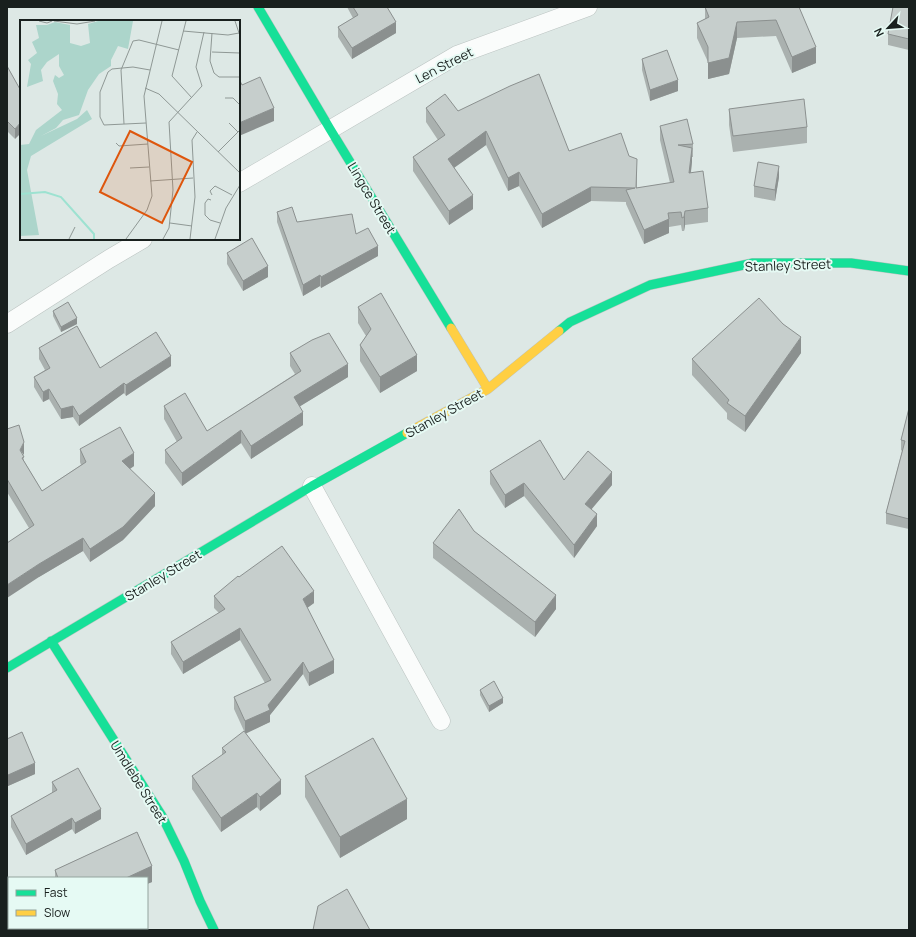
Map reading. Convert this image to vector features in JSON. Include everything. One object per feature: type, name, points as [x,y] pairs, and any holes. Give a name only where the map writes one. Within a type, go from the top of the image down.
[{"type":"street","name":"Lingce Street","points":[[258,7],[330,129],[488,389]]},
{"type":"street","name":"Len Street","points":[[240,182],[458,55],[588,7]]},
{"type":"street","points":[[7,324],[141,240]]},
{"type":"street","name":"Stanley Street","points":[[7,668],[312,486],[488,389],[570,322],[650,285],[753,263],[851,263],[909,271]]},
{"type":"street","points":[[312,486],[441,721]]},
{"type":"street","name":"Umdlebe Street","points":[[51,641],[162,816],[184,861],[200,901],[214,930]]},
{"type":"building","points":[[353,7],[387,7],[396,22],[352,48],[338,27],[358,15]]},
{"type":"building","points":[[705,7],[799,7],[816,47],[792,57],[776,20],[737,22],[729,58],[708,63],[708,47],[697,23],[709,17]]},
{"type":"building","points":[[893,7],[909,7],[909,39],[888,34]]},
{"type":"building","points":[[667,50],[678,80],[650,90],[642,59]]},
{"type":"building","points":[[7,66],[20,89],[20,123],[15,129],[7,121]]},
{"type":"building","points":[[539,74],[569,151],[621,133],[629,156],[637,159],[636,188],[674,182],[660,126],[687,119],[693,144],[678,145],[692,148],[689,173],[703,171],[708,208],[685,211],[684,217],[682,218],[681,212],[668,213],[669,219],[644,230],[626,190],[635,188],[591,187],[542,214],[519,172],[508,178],[486,131],[448,159],[473,195],[449,211],[413,157],[445,135],[426,108],[445,94],[458,111]]},
{"type":"building","points":[[260,77],[274,108],[240,123],[240,81],[242,85]]},
{"type":"building","points":[[804,99],[807,127],[733,136],[729,109]]},
{"type":"building","points":[[758,162],[779,166],[775,190],[754,186]]},
{"type":"building","points":[[292,207],[297,222],[352,214],[356,234],[368,228],[378,246],[321,277],[320,275],[303,285],[277,212]]},
{"type":"building","points":[[252,238],[268,266],[243,281],[227,253]]},
{"type":"building","points":[[381,293],[417,355],[380,377],[360,345],[371,329],[358,307]]},
{"type":"building","points":[[759,298],[783,324],[801,337],[745,416],[727,403],[729,400],[692,359]]},
{"type":"building","points":[[68,302],[77,318],[61,327],[53,311]]},
{"type":"building","points":[[77,326],[100,368],[156,332],[171,356],[126,385],[124,383],[79,416],[73,406],[61,409],[49,389],[43,392],[34,377],[50,368],[39,348]]},
{"type":"building","points":[[329,333],[348,364],[294,397],[303,412],[251,446],[241,430],[182,473],[165,450],[182,438],[164,406],[185,393],[207,431],[301,371],[290,353],[312,340]]},
{"type":"building","points":[[909,408],[909,519],[886,513],[905,441],[901,440]]},
{"type":"building","points":[[19,425],[24,442],[20,450],[24,457],[22,458],[42,491],[86,462],[80,449],[120,427],[134,453],[122,461],[155,493],[123,527],[90,549],[83,538],[7,585],[7,543],[34,525],[7,479],[7,429]]},
{"type":"building","points":[[540,440],[564,480],[588,451],[612,472],[585,504],[597,514],[574,545],[524,483],[505,495],[490,471]]},
{"type":"building","points":[[459,509],[474,531],[556,595],[535,622],[433,543]]},
{"type":"building","points":[[282,546],[314,591],[303,599],[334,660],[309,673],[303,662],[268,705],[270,710],[245,721],[234,697],[271,680],[240,628],[183,662],[171,642],[225,609],[214,596],[238,576],[239,577]]},
{"type":"building","points":[[494,681],[503,698],[489,706],[480,690]]},
{"type":"building","points":[[244,731],[281,780],[260,797],[257,793],[221,818],[192,776],[226,752],[222,748]]},
{"type":"building","points":[[22,732],[35,763],[8,775],[7,739]]},
{"type":"building","points":[[373,738],[407,799],[340,837],[305,776]]},
{"type":"building","points":[[78,768],[101,809],[75,823],[72,818],[26,844],[11,816],[57,790],[52,782]]},
{"type":"building","points":[[137,832],[152,866],[128,877],[58,877],[55,870]]},
{"type":"building","points":[[347,889],[370,930],[313,930],[318,906]]},
{"type":"building","points":[[146,929],[147,930],[118,930]]},
{"type":"traffic: fast","points":[[258,7],[451,328]]},
{"type":"traffic: fast","points":[[559,331],[570,322],[650,285],[753,263],[851,263],[909,271]]},
{"type":"traffic: fast","points":[[7,668],[312,486],[407,433]]},
{"type":"traffic: fast","points":[[51,641],[162,816],[184,861],[200,901],[214,930]]},
{"type":"traffic: slow","points":[[451,328],[488,389]]},
{"type":"traffic: slow","points":[[407,433],[488,389],[559,331]]}]
